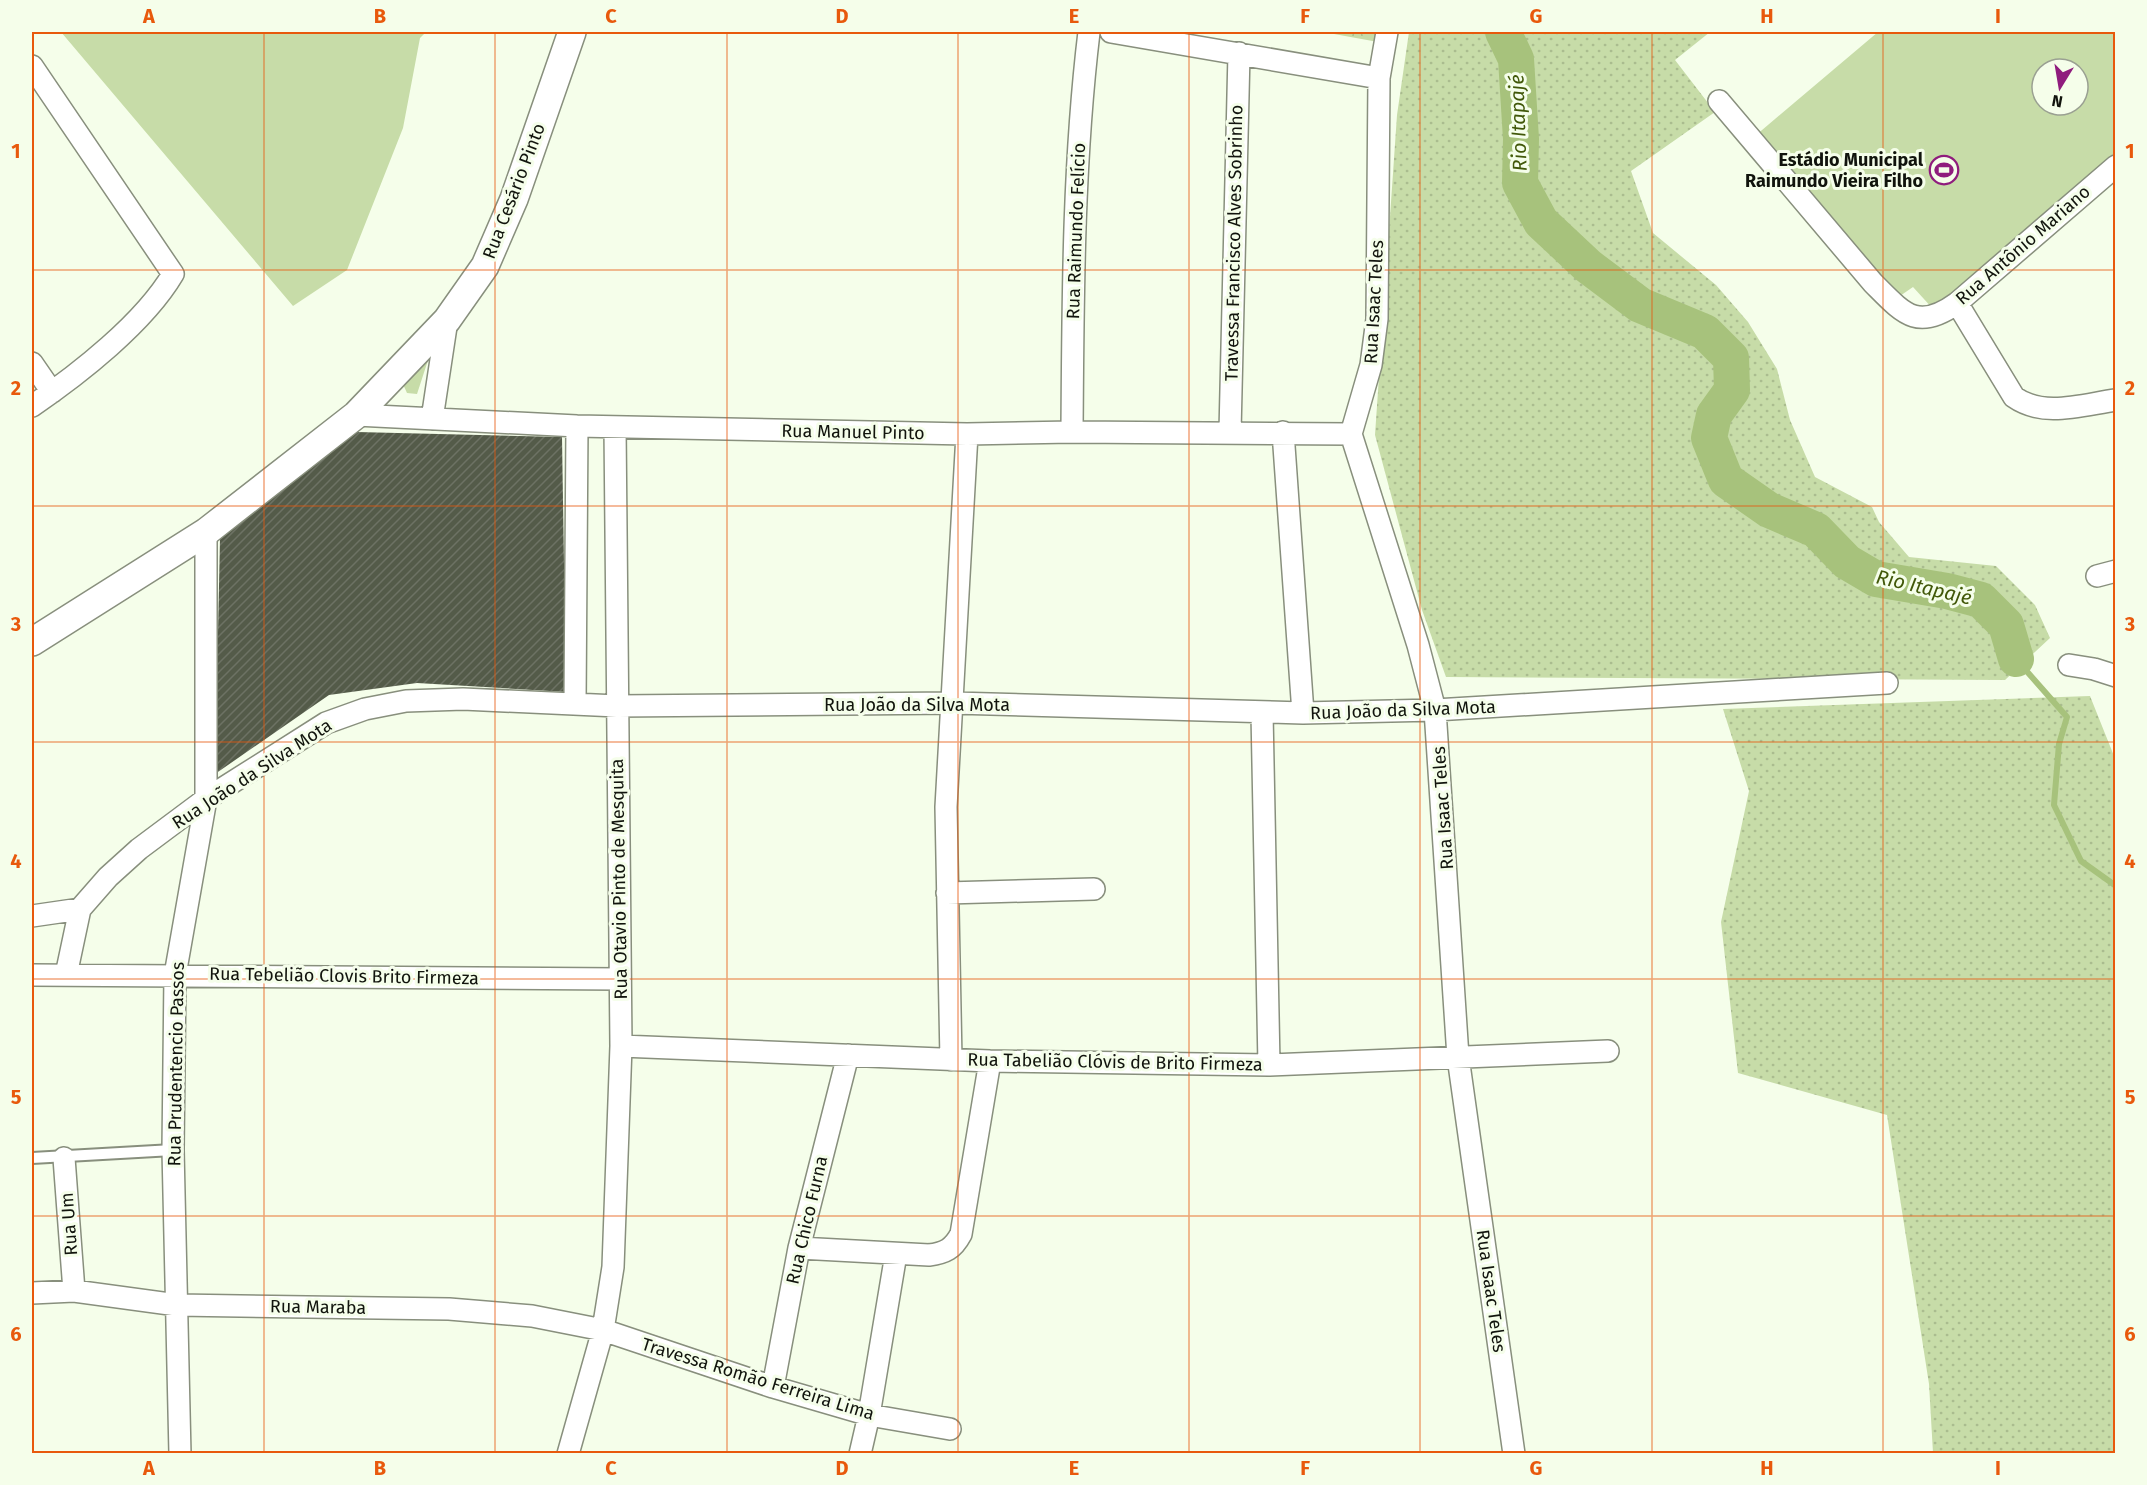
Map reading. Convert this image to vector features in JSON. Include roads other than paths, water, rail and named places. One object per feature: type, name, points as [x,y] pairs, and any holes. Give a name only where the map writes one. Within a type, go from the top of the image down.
[{"type":"street","name":"Rua Cesário Pinto","points":[[32,642],[206,532],[356,415],[447,320],[485,266],[505,218],[572,32]]},
{"type":"street","name":"Rua Raimundo Felício","points":[[1072,432],[1074,209],[1080,112],[1089,32]]},
{"type":"street","points":[[1111,32],[1379,78]]},
{"type":"street","name":"Rua Isaac Teles","points":[[1387,32],[1379,78],[1377,319],[1371,365],[1351,434],[1418,645],[1436,710],[1458,1057],[1514,1454]]},
{"type":"street","name":"Travessa Francisco Alves Sobrinho","points":[[1230,432],[1239,53]]},
{"type":"street","points":[[32,66],[173,274],[166,286],[131,324],[52,392],[32,406]]},
{"type":"street","name":"Rua Antônio Mariano","points":[[1719,101],[1873,283],[1916,318],[1928,319],[1943,313],[1957,303],[2115,166]]},
{"type":"street","points":[[1957,303],[2014,397],[2027,406],[2052,409],[2115,400]]},
{"type":"street","points":[[432,419],[447,320]]},
{"type":"street","points":[[32,363],[52,392]]},
{"type":"street","name":"Rua Manuel Pinto","points":[[356,415],[577,426],[967,435],[1072,432],[1351,434]]},
{"type":"street","points":[[575,704],[577,426]]},
{"type":"street","name":"Rua Otavio Pinto de Mesquita","points":[[568,1454],[603,1330],[613,1267],[621,1046],[615,427]]},
{"type":"street","points":[[1283,432],[1303,713]]},
{"type":"street","points":[[951,1060],[946,807],[954,703],[967,435]]},
{"type":"street","name":"Rua Prudentencio Passos","points":[[180,1454],[173,1150],[175,975],[206,799],[206,532]]},
{"type":"street","points":[[2069,665],[2094,669],[2115,676]]},
{"type":"street","name":"Rua João da Silva Mota","points":[[66,975],[80,909],[108,877],[139,849],[206,799],[326,723],[365,709],[406,700],[463,699],[617,706],[954,703],[1303,713],[1436,710],[1887,683]]},
{"type":"street","points":[[1262,713],[1269,1065]]},
{"type":"street","points":[[947,893],[1094,889]]},
{"type":"street","points":[[32,916],[80,909]]},
{"type":"street","name":"Rua Tebelião Clovis Brito Firmeza","points":[[32,975],[620,979]]},
{"type":"street","name":"Rua Tabelião Clóvis de Brito Firmeza","points":[[621,1046],[951,1060],[1269,1065],[1608,1051]]},
{"type":"street","name":"Rua Chico Furna","points":[[773,1387],[799,1248],[848,1055]]},
{"type":"street","points":[[799,1248],[929,1256],[944,1253],[955,1245],[961,1234],[990,1061]]},
{"type":"street","name":"Rua Um","points":[[64,1158],[74,1292]]},
{"type":"street","points":[[860,1454],[869,1415],[896,1254]]},
{"type":"street","name":"Rua Maraba","points":[[32,1293],[74,1292],[177,1305],[449,1309],[532,1316],[603,1330]]},
{"type":"street","name":"Travessa Romão Ferreira Lima","points":[[603,1330],[773,1387],[869,1415],[950,1429]]},
{"type":"lane","points":[[32,1158],[64,1158],[173,1150]]},
{"type":"waterway","name":"Rio Itapajé","points":[[1503,32],[1516,59],[1521,139],[1520,183],[1541,222],[1588,266],[1640,305],[1705,332],[1731,358],[1732,390],[1714,415],[1709,438],[1726,480],[1769,510],[1816,530],[1847,562],[1876,579],[1947,591],[1981,600],[2006,625],[2016,659]]},
{"type":"waterway","name":"Rio Itapajé","points":[[2016,659],[2067,717],[2059,744],[2054,805],[2081,861],[2116,886]]},
{"type":"place","name":"Estádio Municipal Raimundo Vieira Filho","points":[[1944,170]]}]
